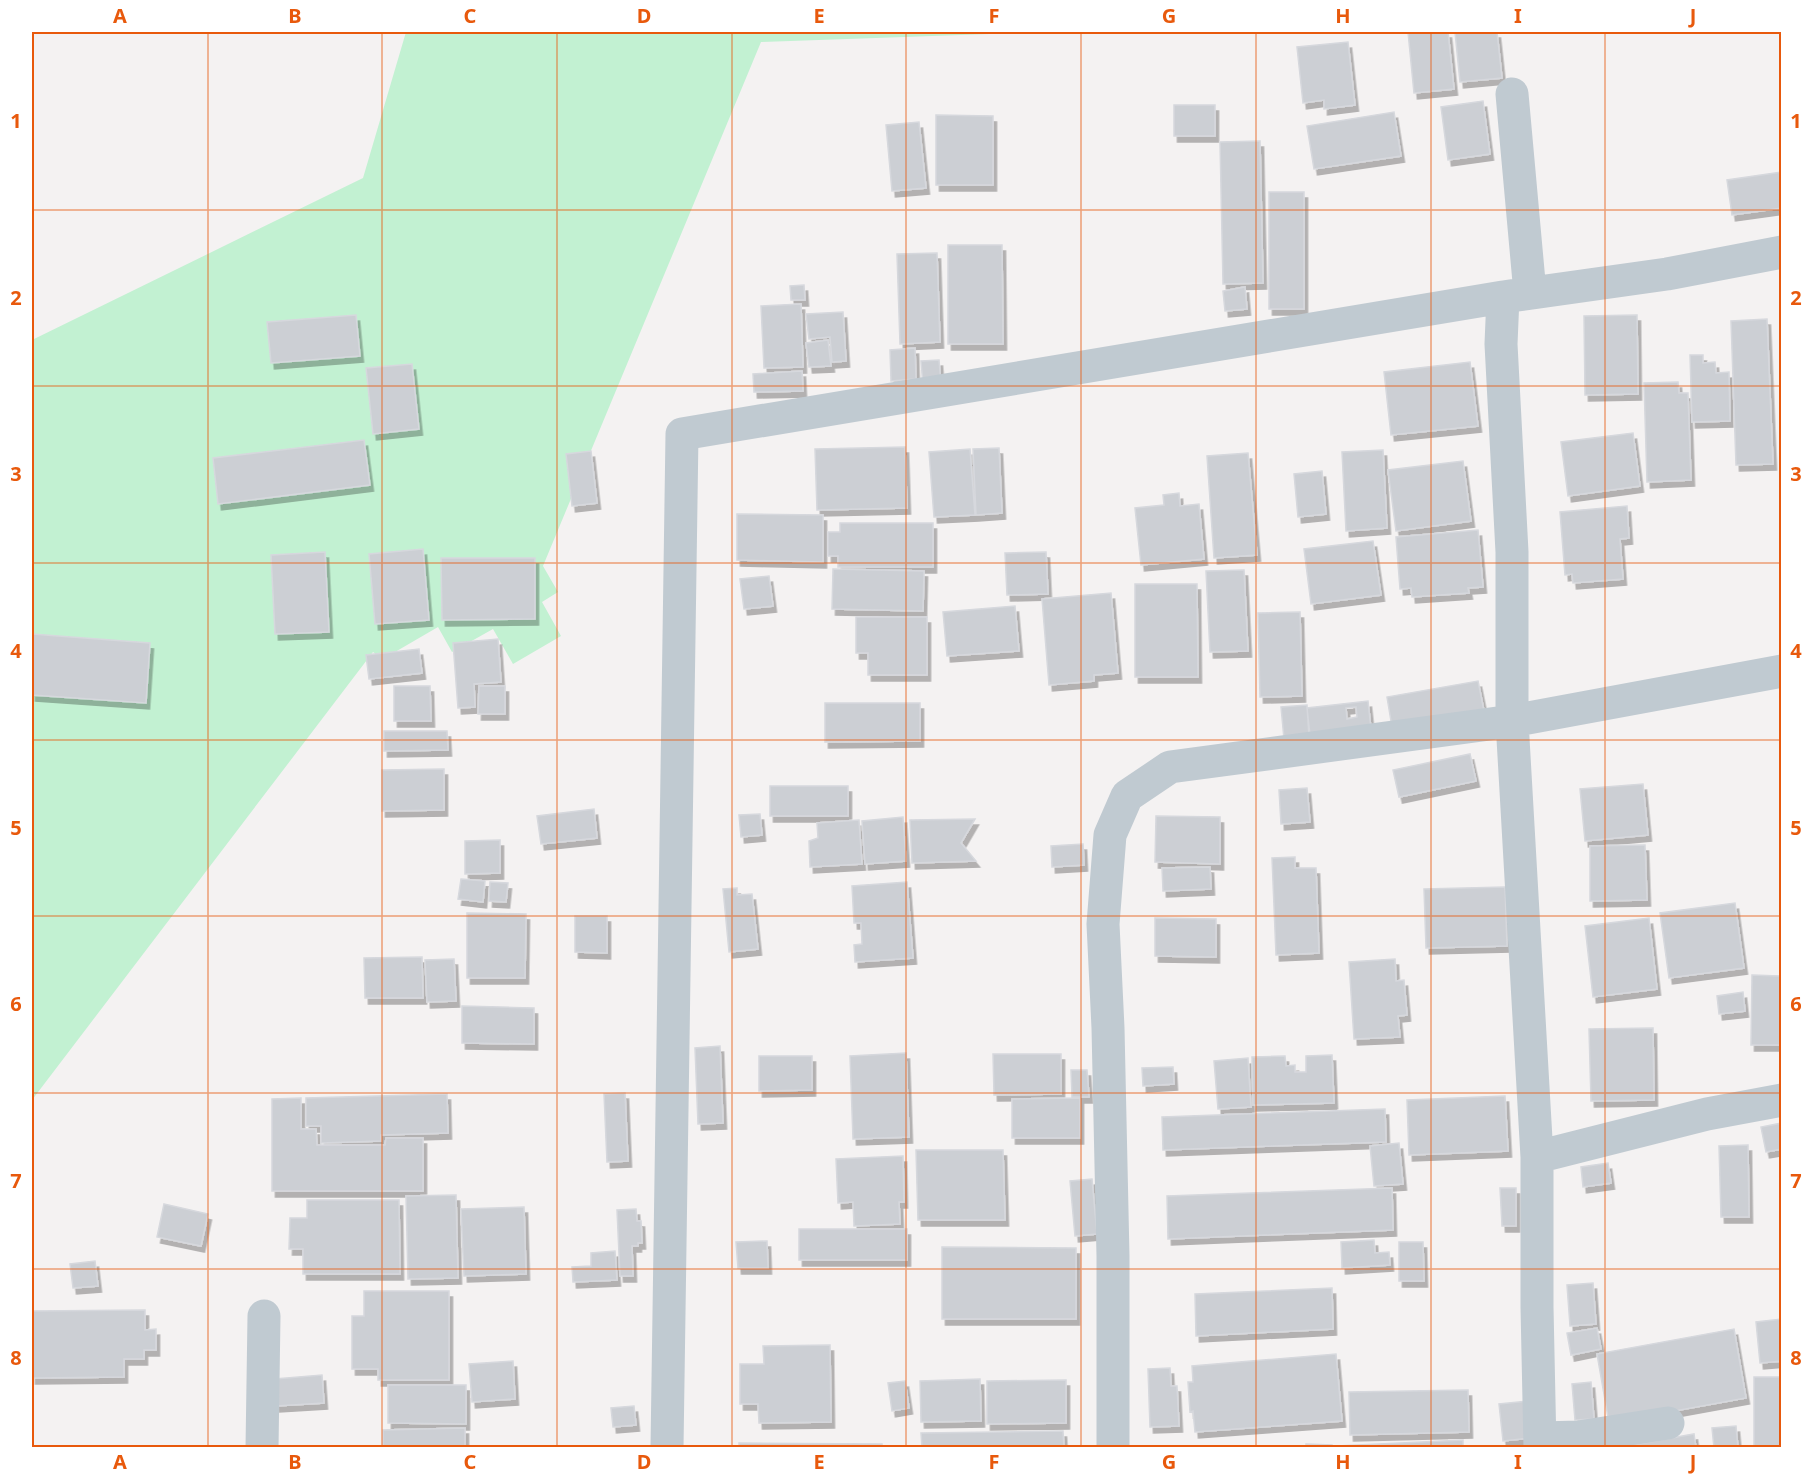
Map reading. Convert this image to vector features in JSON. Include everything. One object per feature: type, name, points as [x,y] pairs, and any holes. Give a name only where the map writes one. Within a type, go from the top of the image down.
[{"type":"street","points":[[1512,94],[1516,295],[1501,344],[1512,552],[1512,721],[1537,1157],[1540,1443],[1668,1423]]},
{"type":"street","points":[[667,1448],[682,434],[1516,295],[1667,274],[1782,252]]},
{"type":"street","points":[[1113,1448],[1113,1256],[1108,1028],[1103,924],[1110,835],[1127,796],[1170,767],[1512,721],[1782,671]]},
{"type":"street","points":[[1537,1157],[1707,1114],[1782,1100]]},
{"type":"street","points":[[262,1448],[264,1316]]},
{"type":"green space","points":[[406,32],[1047,32],[761,42],[543,566],[558,592],[542,602],[561,636],[513,664],[493,629],[452,652],[438,627],[383,659],[373,652],[32,1100],[32,340],[363,178]]},
{"type":"building","points":[[1408,32],[1448,32],[1454,89],[1414,93]]},
{"type":"building","points":[[1455,32],[1497,32],[1502,78],[1460,82]]},
{"type":"building","points":[[1348,42],[1355,105],[1324,109],[1324,100],[1303,103],[1297,47]]},
{"type":"building","points":[[1483,101],[1490,154],[1448,160],[1441,107]]},
{"type":"building","points":[[1174,105],[1215,105],[1215,136],[1174,136]]},
{"type":"building","points":[[1394,112],[1401,156],[1314,169],[1307,126]]},
{"type":"building","points":[[936,115],[993,116],[993,185],[936,185]]},
{"type":"building","points":[[919,122],[926,188],[892,191],[886,125]]},
{"type":"building","points":[[1260,141],[1263,283],[1223,284],[1220,142]]},
{"type":"building","points":[[1782,172],[1782,208],[1732,215],[1727,180]]},
{"type":"building","points":[[1269,192],[1304,192],[1304,309],[1269,309]]},
{"type":"building","points":[[948,245],[1002,245],[1003,344],[948,344]]},
{"type":"building","points":[[937,253],[940,342],[900,344],[897,254]]},
{"type":"building","points":[[804,285],[805,300],[791,300],[790,286]]},
{"type":"building","points":[[1245,287],[1247,309],[1225,311],[1223,291]]},
{"type":"building","points":[[801,304],[803,367],[764,368],[761,306]]},
{"type":"building","points":[[843,312],[846,361],[832,362],[830,337],[809,339],[806,314]]},
{"type":"building","points":[[356,315],[360,356],[271,363],[267,322]]},
{"type":"building","points":[[1637,315],[1638,394],[1585,395],[1584,316]]},
{"type":"building","points":[[1767,319],[1773,464],[1736,465],[1731,321]]},
{"type":"building","points":[[828,340],[831,366],[809,367],[806,343]]},
{"type":"building","points":[[915,348],[916,379],[891,381],[890,350]]},
{"type":"building","points":[[1690,355],[1703,355],[1703,363],[1715,362],[1716,373],[1729,372],[1730,421],[1692,422]]},
{"type":"building","points":[[939,360],[941,384],[923,386],[921,361]]},
{"type":"building","points":[[1470,362],[1478,426],[1391,435],[1384,372]]},
{"type":"building","points":[[412,364],[419,429],[373,434],[366,368]]},
{"type":"building","points":[[802,371],[803,391],[754,392],[753,374]]},
{"type":"building","points":[[1678,382],[1679,393],[1688,393],[1691,480],[1647,482],[1644,383]]},
{"type":"building","points":[[1633,433],[1640,486],[1568,496],[1561,442]]},
{"type":"building","points":[[364,440],[370,485],[218,504],[213,458]]},
{"type":"building","points":[[905,447],[907,508],[817,510],[815,449]]},
{"type":"building","points":[[999,448],[1002,513],[976,515],[973,449]]},
{"type":"building","points":[[970,449],[975,515],[934,517],[929,452]]},
{"type":"building","points":[[1383,450],[1387,528],[1346,531],[1342,452]]},
{"type":"building","points":[[591,451],[597,503],[572,506],[566,454]]},
{"type":"building","points":[[1248,453],[1257,555],[1214,558],[1207,456]]},
{"type":"building","points":[[1463,461],[1471,521],[1396,531],[1388,470]]},
{"type":"building","points":[[1322,471],[1326,514],[1298,517],[1294,474]]},
{"type":"building","points":[[1179,493],[1180,506],[1199,504],[1204,559],[1141,565],[1135,508],[1164,505],[1163,495]]},
{"type":"building","points":[[1627,506],[1629,538],[1620,539],[1623,579],[1573,583],[1572,574],[1565,575],[1560,512]]},
{"type":"building","points":[[737,514],[823,515],[823,562],[737,560]]},
{"type":"building","points":[[840,523],[933,523],[933,567],[838,567],[838,556],[828,556],[828,532],[840,532]]},
{"type":"building","points":[[1478,530],[1483,587],[1468,588],[1469,593],[1412,597],[1411,588],[1400,589],[1396,537]]},
{"type":"building","points":[[1373,541],[1381,595],[1311,604],[1304,549]]},
{"type":"building","points":[[423,549],[429,620],[375,624],[369,554]]},
{"type":"building","points":[[325,552],[329,632],[275,634],[271,555]]},
{"type":"building","points":[[1046,552],[1048,594],[1007,595],[1005,553]]},
{"type":"building","points":[[441,558],[535,558],[535,619],[442,620]]},
{"type":"building","points":[[833,569],[924,571],[923,611],[832,609]]},
{"type":"building","points":[[1244,570],[1248,651],[1210,652],[1206,571]]},
{"type":"building","points":[[769,576],[773,606],[744,609],[740,579]]},
{"type":"building","points":[[1135,584],[1197,584],[1198,677],[1135,677]]},
{"type":"building","points":[[1111,593],[1118,673],[1094,675],[1094,681],[1049,685],[1042,599]]},
{"type":"building","points":[[1015,606],[1019,651],[947,656],[943,612]]},
{"type":"building","points":[[1300,612],[1302,696],[1260,697],[1258,613]]},
{"type":"building","points":[[856,617],[927,617],[927,675],[868,675],[868,653],[856,653]]},
{"type":"building","points":[[32,634],[150,643],[146,703],[32,695]]},
{"type":"building","points":[[498,639],[501,682],[474,684],[475,707],[458,708],[453,643]]},
{"type":"building","points":[[419,649],[422,673],[369,679],[366,655]]},
{"type":"building","points":[[1478,681],[1484,711],[1392,727],[1387,697]]},
{"type":"building","points":[[394,686],[430,686],[431,721],[394,721]]},
{"type":"building","points":[[479,686],[505,686],[505,714],[478,714]]},
{"type":"building","points":[[1368,701],[1371,729],[1310,735],[1307,708]],"holes":[[[1356,707],[1357,717],[1347,719],[1346,708]]]},
{"type":"building","points":[[825,703],[920,703],[920,741],[825,742]]},
{"type":"building","points":[[1307,705],[1309,737],[1284,739],[1281,707]]},
{"type":"building","points":[[384,731],[447,731],[448,750],[384,751]]},
{"type":"building","points":[[1470,754],[1476,781],[1399,797],[1393,770]]},
{"type":"building","points":[[444,769],[444,810],[382,811],[382,770]]},
{"type":"building","points":[[1643,784],[1648,835],[1585,841],[1580,789]]},
{"type":"building","points":[[770,786],[848,786],[848,816],[770,816]]},
{"type":"building","points":[[1307,788],[1310,822],[1281,824],[1279,790]]},
{"type":"building","points":[[594,809],[597,838],[541,844],[537,816]]},
{"type":"building","points":[[760,814],[762,835],[741,837],[739,815]]},
{"type":"building","points":[[1156,816],[1220,817],[1220,864],[1155,862]]},
{"type":"building","points":[[903,817],[906,861],[865,864],[862,821]]},
{"type":"building","points":[[975,819],[961,843],[976,861],[912,863],[910,820]]},
{"type":"building","points":[[859,820],[862,864],[810,867],[809,841],[818,838],[817,823]]},
{"type":"building","points":[[500,840],[500,873],[465,874],[465,841]]},
{"type":"building","points":[[1083,844],[1084,865],[1052,867],[1051,846]]},
{"type":"building","points":[[1645,845],[1647,900],[1590,901],[1590,846]]},
{"type":"building","points":[[1295,857],[1295,868],[1316,868],[1319,953],[1276,955],[1272,858]]},
{"type":"building","points":[[1210,867],[1211,889],[1163,891],[1162,868]]},
{"type":"building","points":[[461,879],[485,881],[483,902],[458,899]]},
{"type":"building","points":[[490,882],[508,883],[506,902],[489,901]]},
{"type":"building","points":[[907,882],[913,958],[855,962],[854,945],[862,944],[861,923],[854,923],[852,886]]},
{"type":"building","points":[[1505,887],[1507,946],[1426,948],[1424,889]]},
{"type":"building","points":[[737,888],[737,895],[752,894],[758,949],[729,952],[723,889]]},
{"type":"building","points":[[1735,903],[1744,968],[1669,978],[1660,913]]},
{"type":"building","points":[[467,913],[526,914],[525,978],[467,978]]},
{"type":"building","points":[[575,916],[607,916],[607,953],[575,952]]},
{"type":"building","points":[[1155,918],[1216,919],[1216,957],[1155,956]]},
{"type":"building","points":[[1649,918],[1657,989],[1593,997],[1585,926]]},
{"type":"building","points":[[422,957],[423,998],[365,998],[364,958]]},
{"type":"building","points":[[454,959],[456,1001],[427,1002],[425,960]]},
{"type":"building","points":[[1395,959],[1396,981],[1404,980],[1407,1015],[1398,1016],[1400,1037],[1354,1039],[1349,962]]},
{"type":"building","points":[[1752,975],[1782,976],[1782,1045],[1751,1045]]},
{"type":"building","points":[[1743,992],[1745,1011],[1719,1014],[1717,996]]},
{"type":"building","points":[[462,1006],[534,1008],[534,1044],[462,1043]]},
{"type":"building","points":[[1653,1028],[1654,1100],[1591,1101],[1589,1029]]},
{"type":"building","points":[[720,1046],[723,1123],[698,1124],[695,1048]]},
{"type":"building","points":[[906,1053],[909,1137],[853,1139],[850,1056]]},
{"type":"building","points":[[993,1054],[1061,1054],[1061,1094],[994,1095]]},
{"type":"building","points":[[1332,1055],[1334,1103],[1253,1105],[1252,1057],[1285,1056],[1286,1066],[1295,1065],[1295,1072],[1306,1072],[1306,1056]]},
{"type":"building","points":[[759,1056],[812,1056],[812,1090],[759,1091]]},
{"type":"building","points":[[1248,1058],[1251,1107],[1218,1109],[1214,1061]]},
{"type":"building","points":[[1173,1067],[1174,1084],[1143,1086],[1142,1068]]},
{"type":"building","points":[[1071,1070],[1087,1070],[1089,1097],[1072,1097]]},
{"type":"building","points":[[625,1093],[628,1161],[607,1162],[604,1094]]},
{"type":"building","points":[[447,1094],[448,1133],[381,1135],[381,1141],[321,1143],[321,1126],[306,1126],[306,1098]]},
{"type":"building","points":[[1505,1096],[1508,1151],[1409,1155],[1407,1100]]},
{"type":"building","points":[[301,1098],[301,1129],[316,1129],[317,1145],[385,1145],[386,1138],[423,1138],[423,1191],[272,1191],[272,1099]]},
{"type":"building","points":[[1080,1098],[1080,1138],[1012,1138],[1012,1099]]},
{"type":"building","points":[[1385,1109],[1386,1142],[1163,1150],[1162,1117]]},
{"type":"building","points":[[1782,1123],[1782,1149],[1766,1152],[1761,1127]]},
{"type":"building","points":[[1399,1143],[1403,1184],[1374,1186],[1370,1146]]},
{"type":"building","points":[[1748,1145],[1749,1217],[1721,1217],[1719,1146]]},
{"type":"building","points":[[916,1150],[1003,1150],[1005,1220],[918,1220]]},
{"type":"building","points":[[903,1156],[904,1202],[899,1202],[900,1224],[854,1226],[853,1202],[838,1203],[836,1159]]},
{"type":"building","points":[[1608,1163],[1611,1183],[1583,1187],[1581,1167]]},
{"type":"building","points":[[1092,1179],[1097,1234],[1075,1236],[1070,1181]]},
{"type":"building","points":[[1392,1188],[1393,1230],[1168,1239],[1167,1196]]},
{"type":"building","points":[[1500,1188],[1516,1188],[1516,1226],[1502,1226]]},
{"type":"building","points":[[456,1195],[458,1278],[408,1279],[406,1196]]},
{"type":"building","points":[[307,1200],[399,1200],[400,1274],[303,1274],[303,1249],[289,1249],[290,1218],[307,1218]]},
{"type":"building","points":[[164,1204],[208,1214],[201,1246],[157,1237]]},
{"type":"building","points":[[524,1207],[526,1274],[464,1276],[461,1209]]},
{"type":"building","points":[[636,1209],[637,1221],[641,1221],[642,1243],[632,1246],[633,1276],[620,1276],[617,1210]]},
{"type":"building","points":[[799,1229],[907,1229],[907,1260],[799,1260]]},
{"type":"building","points":[[1374,1240],[1375,1253],[1389,1252],[1390,1265],[1342,1268],[1341,1242]]},
{"type":"building","points":[[767,1241],[768,1268],[738,1268],[736,1242]]},
{"type":"building","points":[[1399,1242],[1423,1242],[1424,1281],[1399,1281]]},
{"type":"building","points":[[942,1247],[1076,1248],[1076,1319],[942,1319]]},
{"type":"building","points":[[615,1251],[617,1280],[573,1282],[572,1267],[591,1266],[591,1253]]},
{"type":"building","points":[[95,1261],[98,1286],[73,1288],[70,1264]]},
{"type":"building","points":[[1593,1283],[1596,1324],[1570,1326],[1567,1285]]},
{"type":"building","points":[[1332,1288],[1333,1329],[1196,1336],[1195,1294]]},
{"type":"building","points":[[364,1291],[449,1291],[449,1380],[378,1380],[378,1369],[352,1369],[352,1316],[364,1316]]},
{"type":"building","points":[[145,1310],[145,1330],[156,1329],[156,1350],[144,1350],[144,1359],[124,1359],[124,1377],[32,1378],[32,1311]]},
{"type":"building","points":[[1782,1319],[1782,1361],[1760,1363],[1756,1322]]},
{"type":"building","points":[[1597,1328],[1601,1349],[1571,1355],[1567,1333]]},
{"type":"building","points":[[1734,1329],[1746,1398],[1609,1423],[1597,1354]]},
{"type":"building","points":[[830,1345],[831,1422],[759,1423],[758,1404],[740,1404],[740,1364],[764,1364],[763,1346]]},
{"type":"building","points":[[1336,1354],[1342,1421],[1195,1432],[1193,1411],[1190,1412],[1188,1382],[1193,1382],[1192,1366]]},
{"type":"building","points":[[513,1361],[515,1399],[472,1402],[469,1364]]},
{"type":"building","points":[[1170,1368],[1171,1386],[1177,1386],[1179,1426],[1150,1427],[1148,1369]]},
{"type":"building","points":[[322,1375],[324,1403],[276,1406],[275,1379]]},
{"type":"building","points":[[1754,1377],[1782,1377],[1782,1447],[1754,1447]]},
{"type":"building","points":[[980,1379],[981,1421],[921,1422],[920,1381]]},
{"type":"building","points":[[1066,1380],[1066,1423],[987,1424],[987,1381]]},
{"type":"building","points":[[905,1381],[909,1408],[892,1411],[888,1383]]},
{"type":"building","points":[[1591,1382],[1594,1419],[1575,1420],[1572,1384]]},
{"type":"building","points":[[388,1385],[466,1385],[466,1424],[388,1423]]},
{"type":"building","points":[[1468,1390],[1469,1432],[1350,1435],[1349,1392]]},
{"type":"building","points":[[1528,1401],[1532,1438],[1503,1441],[1499,1404]]},
{"type":"building","points":[[634,1406],[636,1425],[613,1427],[611,1408]]},
{"type":"building","points":[[1736,1426],[1738,1448],[1714,1448],[1712,1428]]},
{"type":"building","points":[[465,1428],[465,1448],[383,1448],[383,1430]]},
{"type":"building","points":[[1063,1431],[1064,1448],[922,1448],[921,1433]]},
{"type":"building","points":[[1694,1434],[1696,1448],[1616,1448]]},
{"type":"building","points":[[1463,1440],[1463,1448],[1337,1448],[1337,1446]]},
{"type":"building","points":[[739,1443],[882,1444],[882,1448],[739,1448]]},
{"type":"building","points":[[1306,1444],[1332,1445],[1332,1448],[1259,1448],[1259,1446],[1306,1447]]}]
